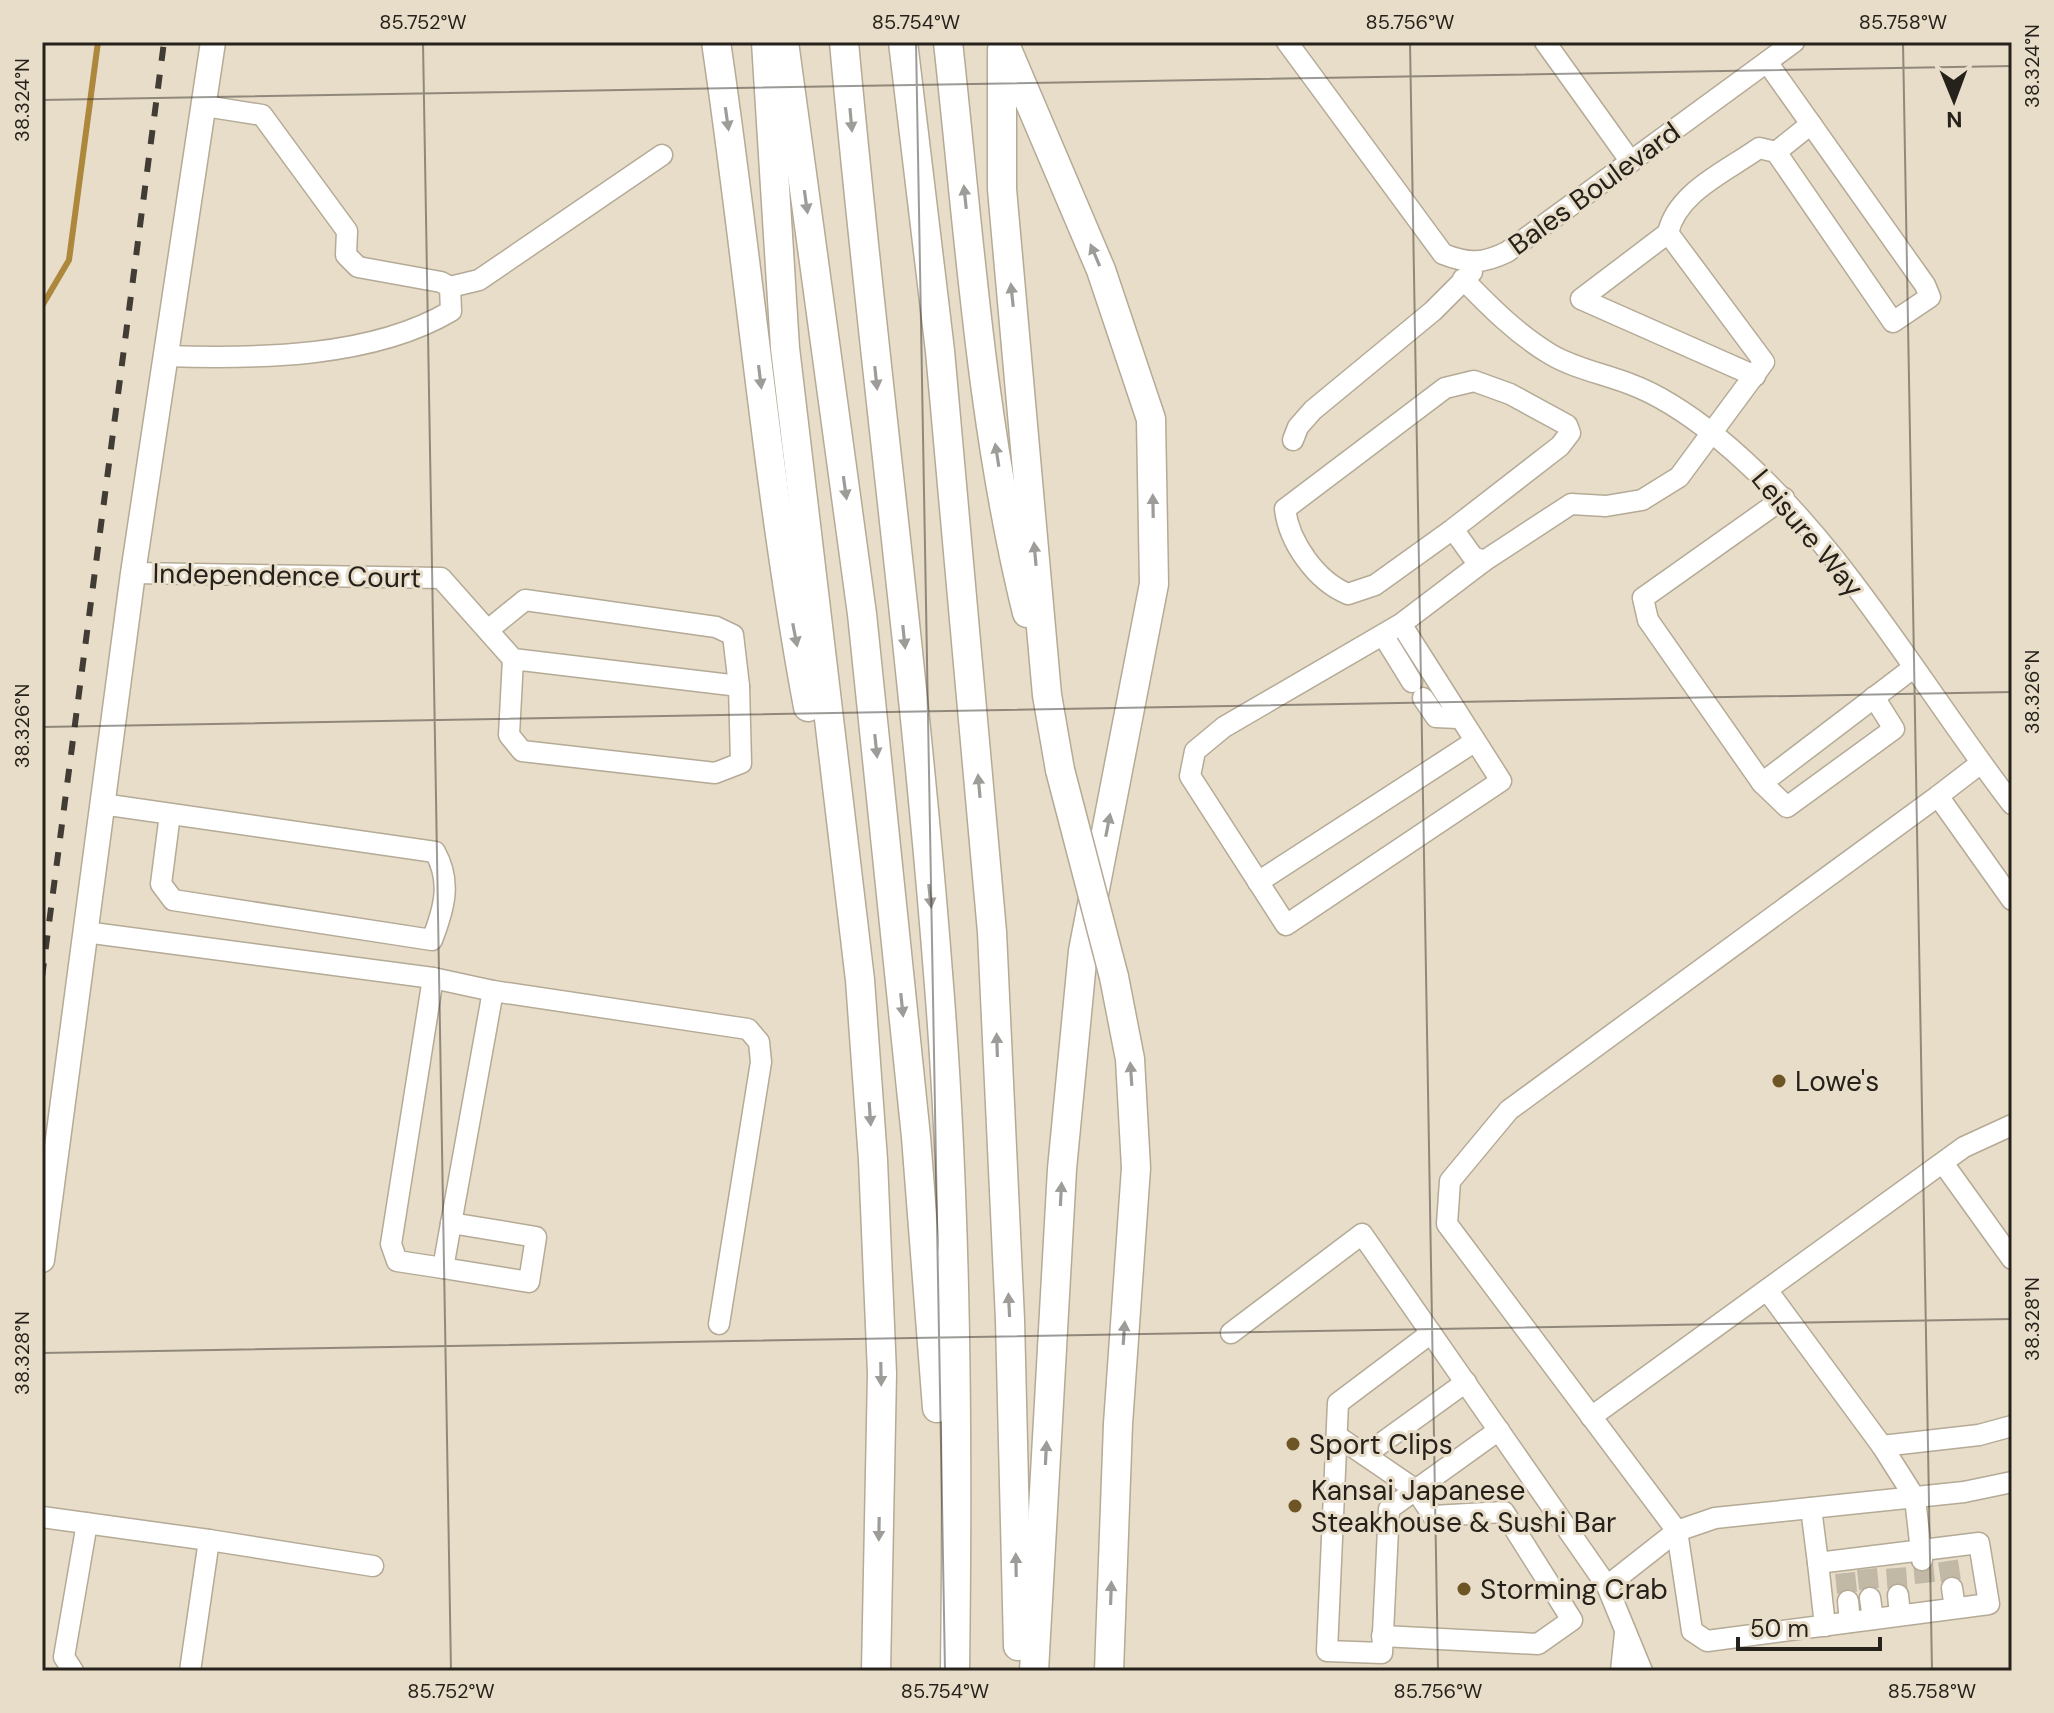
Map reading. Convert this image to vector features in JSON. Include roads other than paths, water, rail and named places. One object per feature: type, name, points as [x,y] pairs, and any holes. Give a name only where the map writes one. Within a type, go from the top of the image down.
[{"type":"highway","points":[[716,42],[740,210],[784,578],[860,980]]},
{"type":"highway","points":[[766,42],[785,348],[860,980],[873,1160],[882,1373],[876,1671]]},
{"type":"highway","points":[[784,42],[862,614],[916,1137],[955,1640]]},
{"type":"highway","points":[[844,42],[864,270],[938,973],[950,1182],[955,1671]]},
{"type":"highway","points":[[903,42],[940,351],[992,932],[1010,1320],[1018,1671]]},
{"type":"highway","points":[[948,42],[986,383],[1012,552],[1047,695],[1060,770],[1114,977],[1130,1059],[1136,1168],[1118,1424],[1109,1671]]},
{"type":"highway","points":[[1003,42],[1002,189],[1047,695]]},
{"type":"highway","points":[[1003,42],[1101,270],[1151,419],[1152,434],[1154,584],[1083,951],[1062,1169],[1034,1671]]},
{"type":"main road","points":[[42,1260],[133,573],[213,42]]},
{"type":"street","name":"Bales Boulevard","points":[[1287,42],[1443,254],[1465,263],[1484,263],[1507,252],[1794,42]]},
{"type":"street","points":[[1545,42],[1631,162]]},
{"type":"street","points":[[1755,376],[1581,299],[1668,233],[1671,216],[1682,202],[1759,148],[1776,152],[1893,322],[1930,297],[1925,285],[1767,62]]},
{"type":"street","points":[[205,106],[262,115],[347,231],[346,255],[358,267],[441,282],[450,287],[479,280],[662,155]]},
{"type":"street","points":[[1776,152],[1811,124]]},
{"type":"street","points":[[1392,630],[1501,781],[1286,925],[1190,776],[1195,751],[1224,727],[1392,630],[1484,561],[1571,504],[1606,506],[1642,500],[1679,477],[1714,434],[1764,362],[1668,233]]},
{"type":"street","points":[[1293,440],[1298,427],[1313,410],[1433,311],[1463,279],[1484,263]]},
{"type":"street","name":"Leisure Way","points":[[1463,279],[1501,319],[1553,356],[1633,385],[1714,434],[1784,498],[1854,584],[2012,804]]},
{"type":"street","points":[[166,356],[231,358],[390,338],[429,324],[451,311],[450,287]]},
{"type":"street","points":[[1474,381],[1510,394],[1567,425],[1570,433],[1560,446],[1453,529],[1375,585],[1348,594],[1330,587],[1288,533],[1285,509],[1445,388],[1474,381]]},
{"type":"street","points":[[1784,498],[1643,598],[1648,620],[1762,783],[1787,807],[1894,729],[1874,697]]},
{"type":"street","points":[[1453,529],[1473,557],[1484,561]]},
{"type":"street","name":"Independence Court","points":[[133,573],[441,578],[488,630]]},
{"type":"street","points":[[513,659],[509,735],[522,751],[715,773],[741,763],[739,686],[733,635],[716,627],[525,600],[488,630],[513,659],[739,686]]},
{"type":"street","points":[[1392,630],[1418,690],[1436,717],[1458,718]]},
{"type":"street","points":[[1762,783],[1913,668]]},
{"type":"street","points":[[1258,882],[1474,742]]},
{"type":"street","points":[[1818,1563],[1844,1566],[1947,1554],[1979,1543],[1989,1604],[1953,1598],[1899,1605],[1873,1619],[1849,1612],[1825,1626],[1707,1641],[1692,1631],[1677,1531],[1447,1224],[1450,1181],[1509,1110],[1981,763]]},
{"type":"street","points":[[1938,796],[2012,900]]},
{"type":"street","points":[[102,804],[435,852],[446,871],[444,910],[432,940],[173,900],[161,884],[170,814]]},
{"type":"street","points":[[85,932],[433,978],[493,991],[748,1029],[759,1042],[761,1062],[719,1324]]},
{"type":"street","points":[[433,978],[391,1244],[397,1261],[529,1282],[536,1237],[451,1223]]},
{"type":"street","points":[[443,1268],[493,991]]},
{"type":"street","points":[[1591,1417],[1964,1147],[2012,1125]]},
{"type":"street","points":[[1943,1163],[2012,1259]]},
{"type":"street","points":[[1231,1333],[1362,1234],[1607,1586],[1642,1671]]},
{"type":"street","points":[[1767,1290],[1882,1446],[1915,1498],[1922,1557]]},
{"type":"street","points":[[1431,1333],[1338,1403],[1327,1651],[1382,1653],[1389,1509],[1499,1430]]},
{"type":"street","points":[[1365,1455],[1466,1382]]},
{"type":"street","points":[[1882,1446],[1979,1435],[2012,1426]]},
{"type":"street","points":[[1337,1436],[1416,1490],[1433,1516],[1504,1512],[1572,1620],[1538,1644],[1382,1636]]},
{"type":"street","points":[[1607,1586],[1677,1531],[1715,1518],[1915,1498],[2012,1482]]},
{"type":"street","points":[[1811,1508],[1825,1626]]},
{"type":"street","points":[[42,1517],[373,1566]]},
{"type":"street","points":[[73,1671],[64,1657],[87,1523]]},
{"type":"street","points":[[190,1671],[209,1540]]},
{"type":"street","points":[[1870,1598],[1873,1619]]},
{"type":"street","points":[[1621,1671],[1625,1633]]},
{"type":"waterway","points":[[42,306],[69,260],[98,42]]},
{"type":"tunnel","points":[[1948,1561],[1952,1588]]},
{"type":"tunnel","points":[[1923,1563],[1926,1592]]},
{"type":"tunnel","points":[[1896,1568],[1898,1595]]},
{"type":"tunnel","points":[[1867,1569],[1870,1598]]},
{"type":"tunnel","points":[[1845,1573],[1848,1601]]},
{"type":"railway","points":[[42,977],[164,42]]},
{"type":"place","name":"Lowe's","points":[[1779,1081]]},
{"type":"place","name":"Sport Clips","points":[[1293,1444]]},
{"type":"place","name":"Kansai Japanese Steakhouse & Sushi Bar","points":[[1295,1506]]},
{"type":"place","name":"Storming Crab","points":[[1464,1589]]}]
